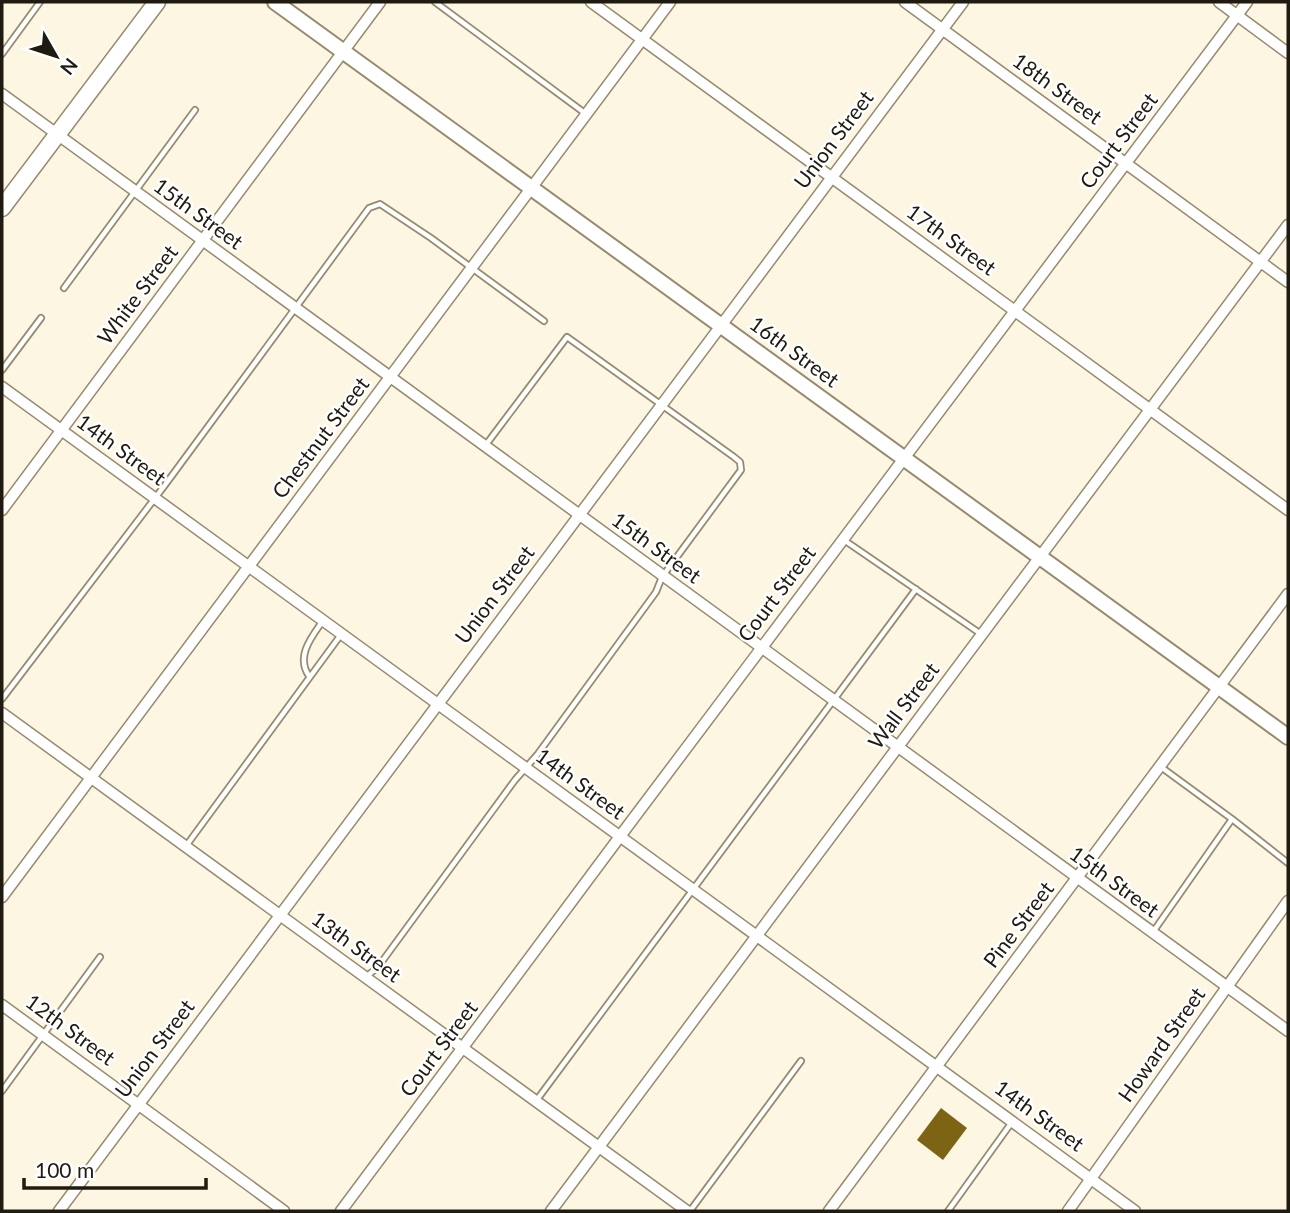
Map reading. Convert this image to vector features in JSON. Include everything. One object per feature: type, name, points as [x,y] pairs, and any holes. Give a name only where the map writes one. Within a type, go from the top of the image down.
[{"type":"main road","points":[[2,208],[157,2]]},
{"type":"street","name":"16th Street","points":[[275,2],[1288,737]]},
{"type":"street","name":"White Street","points":[[2,510],[380,2]]},
{"type":"street","name":"17th Street","points":[[591,2],[1288,510]]},
{"type":"street","name":"Chestnut Street","points":[[2,897],[670,2]]},
{"type":"street","name":"18th Street","points":[[905,2],[1288,282]]},
{"type":"street","name":"Union Street","points":[[59,1211],[278,914],[963,2]]},
{"type":"street","points":[[1219,2],[1288,53]]},
{"type":"street","name":"Court Street","points":[[341,1211],[1247,2]]},
{"type":"street","name":"15th Street","points":[[2,94],[56,136],[1288,1031]]},
{"type":"street","name":"Wall Street","points":[[551,1211],[1288,225]]},
{"type":"street","name":"14th Street","points":[[2,387],[1135,1211]]},
{"type":"street","name":"Pine Street","points":[[830,1211],[1288,594]]},
{"type":"street","name":"13th Street","points":[[2,713],[689,1211]]},
{"type":"street","name":"Howard Street","points":[[1068,1211],[1288,901]]},
{"type":"street","name":"12th Street","points":[[2,1005],[284,1211]]},
{"type":"lane","points":[[2,54],[40,2]]},
{"type":"lane","points":[[435,2],[586,114]]},
{"type":"lane","points":[[64,288],[195,110]]},
{"type":"lane","points":[[2,699],[155,498],[369,208],[380,205],[431,238],[544,321]]},
{"type":"lane","points":[[2,370],[41,317]]},
{"type":"lane","points":[[366,978],[378,967],[648,603],[662,577],[741,470],[740,462],[734,457],[567,337],[485,446]]},
{"type":"lane","points":[[842,539],[982,635]]},
{"type":"lane","points":[[535,1101],[916,589]]},
{"type":"lane","points":[[309,676],[303,668],[302,656],[323,620]]},
{"type":"lane","points":[[185,847],[341,635]]},
{"type":"lane","points":[[1161,766],[1288,863]]},
{"type":"lane","points":[[1152,933],[1232,819]]},
{"type":"lane","points":[[2,1091],[100,957]]},
{"type":"lane","points":[[689,1211],[802,1062]]},
{"type":"lane","points":[[948,1211],[1013,1121]]},
{"type":"building","points":[[941,1108],[967,1128],[943,1160],[917,1140]]}]
